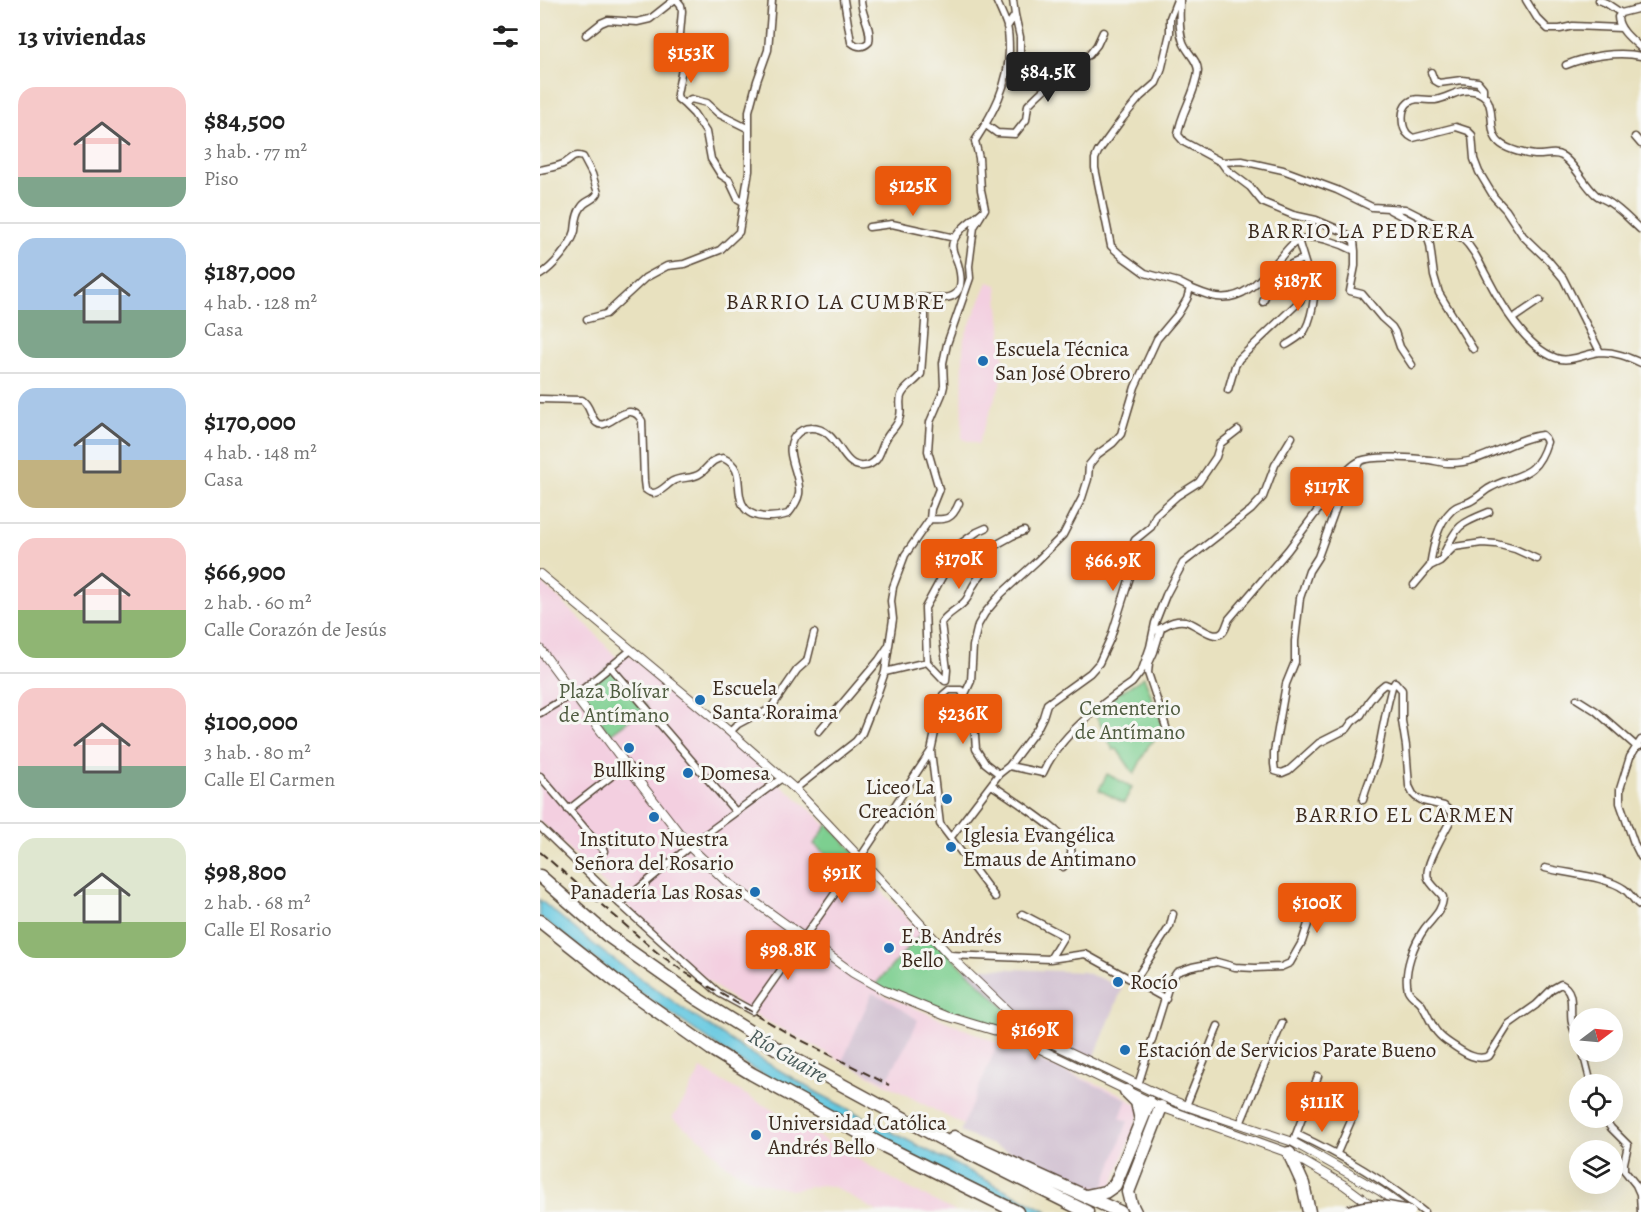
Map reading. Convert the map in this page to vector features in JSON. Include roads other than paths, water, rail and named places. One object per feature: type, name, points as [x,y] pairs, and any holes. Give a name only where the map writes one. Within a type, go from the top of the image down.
[{"type":"highway","points":[[540,876],[607,935],[699,1000],[787,1055],[951,1144],[1087,1212]]},
{"type":"highway","points":[[540,921],[621,986],[711,1049],[884,1146],[1017,1212]]},
{"type":"highway","points":[[1126,1091],[1137,1102],[1141,1121]]},
{"type":"highway","points":[[1086,1196],[1105,1192],[1114,1185],[1141,1121],[1157,1100]]},
{"type":"highway","points":[[1135,1212],[1128,1192],[1157,1100]]},
{"type":"highway","points":[[880,1104],[1119,1212]]},
{"type":"highway","points":[[1293,1143],[1309,1212]]},
{"type":"highway","points":[[1349,1212],[1379,1206],[1409,1212]]},
{"type":"street","points":[[586,35],[601,23],[609,20],[636,22],[650,19],[675,0],[681,5],[680,45],[683,64],[678,99],[694,114],[706,132],[711,159],[721,176],[729,180],[738,199],[743,202]]},
{"type":"street","points":[[587,319],[606,314],[645,278],[667,266],[684,264],[720,250],[739,232],[749,171],[749,111],[768,50],[772,0]]},
{"type":"street","points":[[844,0],[851,42],[861,46],[869,42],[870,34],[863,15],[861,0]]},
{"type":"street","points":[[795,789],[856,741],[862,733],[885,672],[893,619],[891,601],[893,587],[905,555],[930,519],[931,509],[939,489],[928,451],[930,422],[944,386],[943,363],[947,344],[970,278],[969,266],[974,227],[985,209],[975,141],[986,125],[1003,90],[1009,61],[1007,27],[996,0]]},
{"type":"street","points":[[1013,0],[1020,37],[1020,80]]},
{"type":"street","points":[[1179,0],[1180,31],[1184,45],[1197,64],[1198,74],[1179,124],[1178,135],[1184,142],[1221,162],[1226,169],[1250,187],[1262,202],[1342,231],[1354,241],[1355,266],[1350,291],[1362,294],[1392,327],[1400,347],[1412,365]]},
{"type":"street","points":[[1179,0],[1170,18],[1170,33],[1156,83],[1122,118],[1095,159],[1111,246],[1145,273],[1178,282],[1216,297],[1234,296],[1247,291],[1262,279],[1286,251],[1303,238],[1337,243],[1355,251]]},
{"type":"street","points":[[1526,0],[1537,18],[1548,28],[1560,29],[1573,26],[1622,28]]},
{"type":"street","points":[[1599,0],[1621,13]]},
{"type":"street","points":[[1641,8],[1621,13],[1617,17],[1617,22],[1641,48]]},
{"type":"street","points":[[1007,27],[1015,15]]},
{"type":"street","points":[[986,125],[997,133],[1015,134],[1026,120],[1028,105],[1051,84],[1063,80],[1073,71],[1078,60],[1089,55],[1097,45],[1103,32]]},
{"type":"street","points":[[1566,65],[1588,58],[1630,54],[1641,56]]},
{"type":"street","points":[[1431,72],[1434,80],[1439,83],[1462,80],[1478,82],[1483,88],[1483,95]]},
{"type":"street","points":[[1600,352],[1563,278],[1523,236],[1506,210],[1494,197],[1479,172],[1474,159],[1472,135],[1456,127],[1413,138],[1408,136],[1404,130],[1403,111],[1412,101],[1438,99],[1458,91],[1474,91],[1483,95],[1490,104],[1494,137],[1499,143],[1534,155],[1553,153],[1561,155],[1598,197],[1610,203],[1641,230]]},
{"type":"street","points":[[684,104],[691,99],[706,102],[729,120],[749,129]]},
{"type":"street","points":[[1635,137],[1641,144]]},
{"type":"street","points":[[540,170],[565,163],[578,155],[583,157],[592,174],[598,193],[596,198],[584,203],[579,209],[570,244],[540,275]]},
{"type":"street","points":[[1221,162],[1242,161],[1283,170],[1337,190],[1372,207],[1405,209],[1462,238],[1470,246],[1497,297],[1512,319],[1542,350],[1555,358],[1565,360],[1600,352],[1624,355],[1641,363]]},
{"type":"street","points":[[1386,208],[1415,223],[1426,233],[1439,293],[1473,349]]},
{"type":"street","points":[[540,399],[582,400],[587,403],[599,425],[624,413],[635,413],[640,416],[644,481],[645,489],[649,492],[659,492],[672,481],[692,478],[700,474],[715,459],[723,458],[734,466],[739,481],[742,504],[750,513],[775,518],[788,514],[800,492],[791,447],[792,439],[797,433],[804,429],[821,429],[831,436],[853,464],[867,466],[876,461],[886,438],[898,424],[900,398],[903,391],[921,374],[925,315],[919,297],[933,299],[952,297],[959,291],[962,283],[952,248],[955,238],[985,209]]},
{"type":"street","points":[[869,227],[892,224],[955,238]]},
{"type":"street","points":[[1228,390],[1239,359],[1300,301],[1311,282],[1298,240]]},
{"type":"street","points":[[1263,302],[1271,278],[1277,272],[1303,259]]},
{"type":"street","points":[[1286,345],[1303,333],[1313,305],[1315,283],[1308,273]]},
{"type":"street","points":[[964,696],[971,681],[973,646],[978,625],[1001,594],[1063,535],[1082,498],[1088,479],[1089,465],[1121,434],[1135,387],[1157,339],[1178,314],[1187,299],[1190,288]]},
{"type":"street","points":[[1512,319],[1540,300]]},
{"type":"street","points":[[951,837],[1037,729],[1047,704],[1090,673],[1099,663],[1111,638],[1130,577],[1131,548],[1135,540],[1151,527],[1156,515],[1177,496],[1199,482],[1216,457],[1220,444],[1238,430]]},
{"type":"street","points":[[1009,766],[1043,774],[1053,757],[1088,715],[1136,678],[1142,670],[1157,630],[1172,621],[1185,621],[1213,635],[1218,636],[1223,632],[1229,620],[1288,550],[1348,470],[1360,461],[1385,458],[1462,463],[1531,436],[1542,435],[1547,442],[1546,447],[1535,468],[1459,505],[1444,519],[1435,540],[1430,566]]},
{"type":"street","points":[[1166,727],[1148,673],[1154,652],[1157,630],[1155,623],[1166,595],[1183,563],[1251,510],[1263,497],[1275,465],[1292,437]]},
{"type":"street","points":[[1360,461],[1342,491],[1300,598],[1295,662],[1286,684],[1274,752],[1275,771],[1282,773],[1289,770],[1318,743],[1347,729],[1361,715],[1379,689],[1385,684],[1392,687]]},
{"type":"street","points":[[930,519],[949,518],[956,510],[958,503]]},
{"type":"street","points":[[1440,561],[1460,525],[1489,512]]},
{"type":"street","points":[[946,681],[927,662],[925,608],[960,544],[986,528]]},
{"type":"street","points":[[949,690],[940,623],[969,597],[976,580],[981,576],[983,569],[980,560],[983,552],[1024,531]]},
{"type":"street","points":[[1414,585],[1430,566],[1440,561],[1454,547],[1482,543],[1496,544],[1515,549],[1537,559]]},
{"type":"street","points":[[540,574],[795,789],[950,955],[1017,1022],[1053,1044],[1138,1085],[1157,1100],[1186,1106],[1293,1143],[1380,1191],[1409,1212]]},
{"type":"street","points":[[730,732],[738,724],[771,708],[797,670],[807,660],[814,633]]},
{"type":"street","points":[[819,731],[889,645]]},
{"type":"street","points":[[540,649],[576,693],[690,846],[726,881],[853,973],[885,992],[946,1016],[1013,1036],[1126,1091],[1293,1143],[1337,1153],[1385,1183],[1424,1212]]},
{"type":"street","points":[[540,713],[576,693],[631,650]]},
{"type":"street","points":[[885,672],[927,662]]},
{"type":"street","points":[[610,666],[736,812]]},
{"type":"street","points":[[1363,800],[1378,754],[1383,722],[1395,682],[1402,690],[1402,721],[1409,786],[1416,797],[1444,806],[1452,813],[1427,871],[1428,880],[1443,897],[1443,903],[1419,938],[1410,957],[1408,978],[1410,994],[1423,1006],[1432,1026],[1443,1039],[1470,1056],[1481,1058],[1489,1056],[1509,1024],[1536,1005],[1552,988],[1561,984],[1568,989],[1571,1008]]},
{"type":"street","points":[[995,897],[940,824],[931,751],[943,695],[949,690],[961,690],[974,722],[976,749],[985,763],[999,774]]},
{"type":"street","points":[[1577,699],[1596,711],[1639,746]]},
{"type":"street","points":[[1641,740],[1630,757],[1620,789],[1620,803],[1641,857]]},
{"type":"street","points":[[540,827],[620,904],[720,993],[752,1011],[860,858],[931,751]]},
{"type":"street","points":[[568,810],[622,768],[629,767]]},
{"type":"street","points":[[540,776],[604,851]]},
{"type":"street","points":[[620,904],[690,846],[782,778]]},
{"type":"street","points":[[992,785],[1055,830],[1070,845],[1071,855],[1063,867]]},
{"type":"street","points":[[1545,868],[1577,874],[1618,886],[1625,889],[1641,906]]},
{"type":"street","points":[[1138,1085],[1170,982],[1177,972],[1217,962],[1235,967],[1255,968],[1281,967],[1290,963],[1302,942],[1318,894]]},
{"type":"street","points":[[1022,914],[1064,936],[1050,959]]},
{"type":"street","points":[[1134,982],[1170,926],[1173,914]]},
{"type":"street","points":[[950,955],[1050,959],[1085,954],[1166,999]]},
{"type":"street","points":[[1013,1036],[1018,1027],[1017,1022]]},
{"type":"street","points":[[1240,1124],[1282,1023]]},
{"type":"street","points":[[1186,1106],[1218,1026]]},
{"type":"street","points":[[1049,1054],[1048,1048],[1053,1044]]},
{"type":"street","points":[[1293,1143],[1318,1076]]},
{"type":"street","points":[[1337,1153],[1354,1114]]},
{"type":"street","points":[[1611,1128],[1628,1145],[1624,1170],[1640,1194],[1641,1212]]},
{"type":"street","points":[[1293,1143],[1381,1212]]},
{"type":"water","points":[[540,900],[603,952],[745,1050],[818,1093],[1049,1212],[1020,1212],[901,1151],[739,1061],[621,979],[540,917]]},
{"type":"railway","points":[[540,852],[659,954],[686,973],[789,1034],[889,1085]]},
{"type":"place","name":"Escuela Técnica San José Obrero","points":[[983,361]]},
{"type":"place","name":"Escuela Santa Roraima","points":[[700,700]]},
{"type":"place","name":"Bullking","points":[[629,748]]},
{"type":"place","name":"Domesa","points":[[688,773]]},
{"type":"place","name":"Liceo La Creación","points":[[947,799]]},
{"type":"place","name":"Instituto Nuestra Señora del Rosario","points":[[654,817]]},
{"type":"place","name":"Iglesia Evangélica Emaus de Antimano","points":[[951,847]]},
{"type":"place","name":"Panadería Las Rosas","points":[[755,892]]},
{"type":"place","name":"E.B. Andrés Bello","points":[[889,948]]},
{"type":"place","name":"Rocío","points":[[1118,982]]},
{"type":"place","name":"Estación de Servicios Parate Bueno","points":[[1125,1050]]},
{"type":"place","name":"Universidad Católica Andrés Bello","points":[[756,1135]]},
{"type":"district","name":"BARRIO LA PEDRERA","points":[[1361,231]]},
{"type":"district","name":"BARRIO LA CUMBRE","points":[[836,302]]},
{"type":"district","name":"BARRIO EL CARMEN","points":[[1405,815]]},
{"type":"park label","name":"Plaza Bolívar de Antímano","points":[[614,703]]},
{"type":"park label","name":"Cementerio de Antímano","points":[[1130,720]]},
{"type":"water label","name":"Río Guaire","points":[[788,1056]]}]
